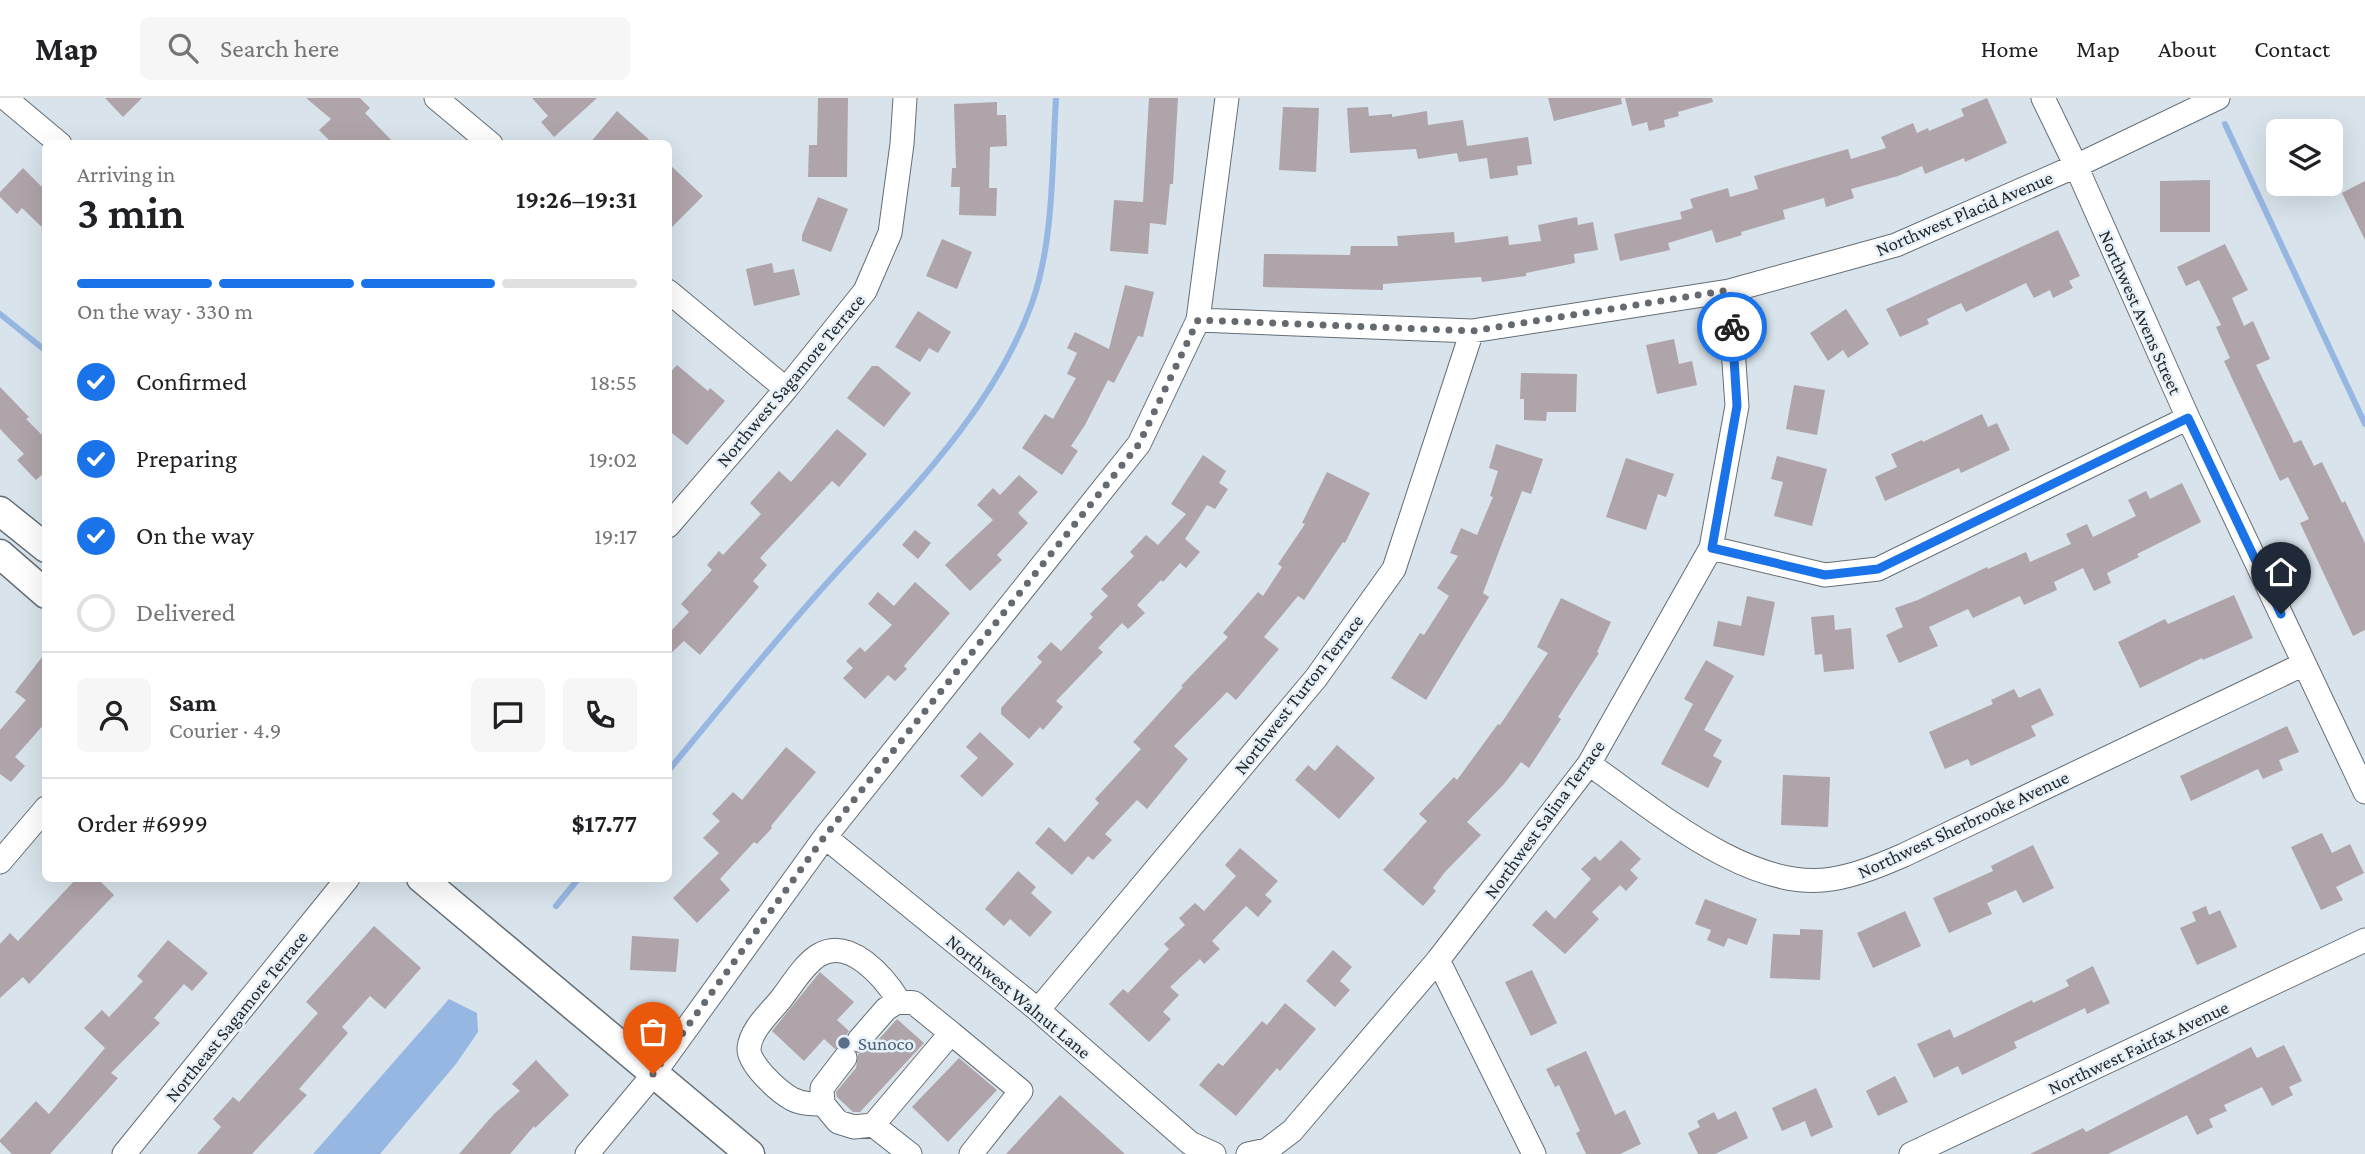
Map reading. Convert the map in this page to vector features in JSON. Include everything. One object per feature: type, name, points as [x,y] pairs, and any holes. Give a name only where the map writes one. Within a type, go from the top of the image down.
[{"type":"main road","points":[[0,511],[42,545]]},
{"type":"main road","points":[[0,554],[42,591]]},
{"type":"main road","points":[[426,882],[653,1074],[729,1143],[750,1154]]},
{"type":"street","points":[[5,98],[55,140]]},
{"type":"street","points":[[436,98],[486,140]]},
{"type":"street","name":"Northwest Sagamore Terrace","points":[[672,521],[786,389],[865,290],[890,233],[905,98]]},
{"type":"street","points":[[587,1154],[653,1074],[825,836],[1139,444],[1198,320],[1227,98]]},
{"type":"street","name":"Northwest Avens Street","points":[[2042,98],[2076,166],[2188,418],[2365,792]]},
{"type":"street","name":"Northwest Placid Avenue","points":[[1198,320],[1472,331],[1730,290],[1896,245],[2076,166],[2218,98]]},
{"type":"street","name":"Northwest Salina Terrace","points":[[1248,1154],[1267,1150],[1292,1131],[1438,960],[1590,764],[1712,548],[1737,406],[1730,290]]},
{"type":"street","points":[[672,294],[786,389]]},
{"type":"street","name":"Northwest Turton Terrace","points":[[1038,1010],[1316,678],[1394,569],[1472,331]]},
{"type":"street","points":[[1712,548],[1825,575],[1878,569],[2188,418]]},
{"type":"street","name":"Northwest Sherbrooke Avenue","points":[[1590,764],[1707,845],[1748,867],[1786,878],[1831,880],[1864,871],[1904,855],[2304,664]]},
{"type":"street","points":[[0,862],[42,813]]},
{"type":"street","name":"Northwest Walnut Lane","points":[[825,836],[1038,1010],[1191,1143],[1214,1154]]},
{"type":"street","name":"Northeast Sagamore Terrace","points":[[124,1154],[345,882]]},
{"type":"street","name":"Northwest Fairfax Avenue","points":[[1911,1154],[2365,940]]},
{"type":"street","points":[[823,1104],[807,1104],[791,1099],[755,1067],[749,1050],[752,1035],[817,956],[832,950],[848,952],[879,975],[898,1001]]},
{"type":"street","points":[[1438,960],[1534,1154]]},
{"type":"street","points":[[951,1033],[873,1125],[854,1127],[838,1122],[823,1104],[822,1088],[886,1009],[898,1001],[914,1003],[951,1033],[1021,1091],[971,1154]]},
{"type":"street","points":[[873,1125],[910,1154]]},
{"type":"water","points":[[449,999],[477,1013],[478,1032],[456,1064],[380,1154],[313,1154]]},
{"type":"building","points":[[105,98],[142,98],[123,117]]},
{"type":"building","points":[[306,98],[360,98],[370,108],[365,113],[391,140],[329,140],[319,130],[331,119]]},
{"type":"building","points":[[532,98],[597,98],[554,137],[541,122],[548,116]]},
{"type":"building","points":[[818,98],[848,98],[847,177],[808,177],[809,145],[817,145]]},
{"type":"building","points":[[1149,98],[1178,98],[1173,184],[1170,184],[1166,225],[1150,223],[1148,254],[1110,251],[1114,200],[1143,202]]},
{"type":"building","points":[[1548,98],[1621,98],[1622,104],[1554,121]]},
{"type":"building","points":[[1625,98],[1712,98],[1713,102],[1678,112],[1679,116],[1664,120],[1665,127],[1649,131],[1647,122],[1632,126]]},
{"type":"building","points":[[1987,98],[2007,143],[1965,162],[1964,158],[1925,174],[1922,166],[1898,176],[1851,189],[1854,198],[1826,207],[1824,198],[1783,210],[1785,219],[1741,232],[1742,235],[1716,243],[1712,230],[1668,243],[1670,250],[1620,261],[1614,234],[1682,219],[1680,212],[1693,208],[1690,199],[1728,188],[1730,197],[1758,189],[1754,176],[1848,149],[1851,159],[1886,148],[1881,137],[1913,123],[1917,133],[1928,128],[1929,131],[1964,116],[1961,109]]},
{"type":"building","points":[[997,102],[997,115],[1006,115],[1007,146],[990,147],[989,188],[997,188],[996,216],[959,215],[960,187],[951,187],[952,168],[956,168],[954,104]]},
{"type":"building","points":[[1283,107],[1319,108],[1316,172],[1279,170]]},
{"type":"building","points":[[1368,107],[1369,116],[1392,114],[1392,117],[1427,111],[1428,125],[1463,120],[1467,146],[1528,137],[1532,164],[1517,166],[1518,175],[1490,179],[1487,158],[1459,162],[1457,153],[1418,159],[1416,149],[1350,153],[1347,108]]},
{"type":"building","points":[[617,111],[650,140],[592,140]]},
{"type":"building","points":[[672,167],[703,196],[672,227]]},
{"type":"building","points":[[23,168],[42,187],[42,227],[22,208],[17,214],[0,197],[0,192]]},
{"type":"building","points":[[2210,180],[2210,232],[2160,232],[2160,181]]},
{"type":"building","points":[[2365,181],[2365,240],[2343,195],[2343,192]]},
{"type":"building","points":[[818,197],[848,209],[831,252],[802,241]]},
{"type":"building","points":[[1577,217],[1578,225],[1593,222],[1598,250],[1574,254],[1575,263],[1526,273],[1526,276],[1482,282],[1481,277],[1383,284],[1383,290],[1263,287],[1264,254],[1350,255],[1351,246],[1398,246],[1397,236],[1454,232],[1455,243],[1508,236],[1509,245],[1541,241],[1538,225]]},
{"type":"building","points":[[2058,230],[2080,276],[2069,281],[2073,288],[2053,298],[2050,290],[2034,298],[2026,283],[1966,312],[1961,303],[1927,319],[1929,324],[1900,337],[1886,309]]},
{"type":"building","points":[[942,239],[972,252],[957,289],[926,276]]},
{"type":"building","points":[[2225,244],[2248,290],[2232,298],[2244,326],[2253,321],[2270,359],[2256,365],[2294,443],[2301,440],[2314,466],[2322,462],[2365,543],[2365,630],[2353,636],[2300,523],[2309,519],[2288,477],[2280,481],[2224,361],[2230,358],[2216,327],[2221,325],[2199,280],[2186,286],[2177,267]]},
{"type":"building","points":[[772,263],[774,273],[794,269],[800,295],[754,306],[746,269]]},
{"type":"building","points":[[1125,285],[1154,292],[1143,337],[1138,336],[1114,383],[1108,380],[1071,446],[1078,451],[1062,475],[1022,448],[1045,414],[1053,419],[1076,378],[1067,374],[1077,353],[1067,348],[1075,332],[1109,349]]},
{"type":"building","points":[[1846,309],[1869,344],[1848,358],[1843,350],[1828,361],[1810,333]]},
{"type":"building","points":[[918,311],[951,332],[938,353],[929,348],[920,362],[895,347]]},
{"type":"building","points":[[1674,339],[1679,364],[1692,361],[1697,385],[1657,394],[1646,345]]},
{"type":"building","points":[[677,365],[708,391],[710,388],[725,401],[687,445],[672,433],[672,371]]},
{"type":"building","points":[[872,366],[878,366],[911,393],[884,427],[847,398]]},
{"type":"building","points":[[1521,373],[1577,374],[1576,412],[1547,412],[1546,421],[1524,420],[1524,399],[1520,399]]},
{"type":"building","points":[[1794,385],[1825,390],[1817,435],[1786,429]]},
{"type":"building","points":[[0,387],[42,435],[42,475],[36,480],[17,460],[24,454],[0,429]]},
{"type":"building","points":[[1982,414],[1988,427],[1997,423],[2010,450],[1961,473],[1959,468],[1885,501],[1875,477],[1897,467],[1891,454]]},
{"type":"building","points":[[837,429],[867,454],[839,487],[832,481],[760,558],[767,565],[753,581],[759,587],[700,655],[684,641],[672,652],[672,630],[689,612],[681,604],[712,570],[707,565],[719,551],[723,555],[761,514],[750,503],[779,471],[791,482]]},
{"type":"building","points":[[1496,444],[1543,459],[1531,494],[1522,491],[1483,593],[1489,597],[1426,700],[1391,678],[1420,633],[1424,635],[1449,596],[1437,588],[1458,556],[1450,553],[1461,528],[1477,535],[1493,497],[1490,496],[1498,471],[1489,468]]},
{"type":"building","points":[[1203,455],[1226,471],[1219,483],[1228,489],[1215,509],[1207,505],[1185,539],[1200,552],[1186,568],[1180,563],[1137,605],[1145,613],[1128,629],[1122,623],[1098,648],[1103,652],[1056,701],[1063,707],[1043,730],[1040,727],[1029,739],[1001,714],[1001,708],[1042,662],[1037,657],[1051,642],[1061,651],[1093,617],[1090,614],[1108,596],[1101,589],[1134,556],[1130,552],[1146,535],[1158,545],[1186,514],[1171,504]]},
{"type":"building","points":[[1777,456],[1827,469],[1812,526],[1774,516],[1783,482],[1771,479]]},
{"type":"building","points":[[1626,458],[1674,474],[1666,497],[1658,494],[1646,530],[1606,517]]},
{"type":"building","points":[[1327,472],[1370,493],[1345,543],[1343,542],[1304,600],[1298,596],[1264,637],[1279,649],[1236,700],[1227,692],[1174,746],[1188,759],[1147,809],[1137,800],[1105,834],[1112,840],[1093,860],[1088,856],[1072,875],[1035,843],[1049,827],[1065,842],[1099,803],[1095,799],[1141,749],[1133,742],[1228,637],[1223,633],[1258,592],[1263,596],[1282,567],[1278,564],[1305,524],[1302,523]]},
{"type":"building","points":[[1019,475],[1038,492],[1018,513],[1028,523],[997,555],[1002,560],[970,591],[945,565],[993,520],[977,505],[993,488],[1000,495]]},
{"type":"building","points":[[2182,483],[2201,522],[2137,554],[2139,557],[2107,573],[2111,583],[2094,591],[2083,568],[2054,582],[2057,590],[2024,605],[2020,596],[1973,618],[1968,609],[1929,627],[1938,646],[1899,663],[1886,635],[1903,627],[1895,608],[2026,552],[2030,562],[2071,544],[2066,534],[2087,524],[2093,537],[2136,516],[2128,500],[2146,491],[2150,499]]},
{"type":"building","points":[[915,530],[931,543],[918,559],[902,545]]},
{"type":"building","points":[[915,582],[950,613],[904,666],[907,669],[895,681],[888,675],[865,699],[843,678],[853,668],[846,661],[860,647],[865,652],[892,625],[868,604],[878,592],[894,606]]},
{"type":"building","points":[[2234,595],[2253,638],[2203,660],[2202,658],[2140,688],[2118,642],[2165,619],[2168,624]]},
{"type":"building","points":[[1747,596],[1775,602],[1764,656],[1713,646],[1718,621],[1741,626]]},
{"type":"building","points":[[1561,598],[1611,622],[1597,652],[1599,653],[1529,768],[1521,762],[1467,822],[1481,835],[1445,872],[1433,888],[1436,891],[1423,906],[1383,870],[1427,821],[1419,814],[1454,777],[1457,780],[1498,724],[1500,725],[1548,653],[1537,647]]},
{"type":"building","points":[[1834,615],[1835,630],[1851,628],[1854,669],[1824,672],[1822,654],[1815,655],[1811,617]]},
{"type":"building","points":[[42,657],[42,727],[15,757],[25,766],[11,782],[0,774],[0,730],[26,700],[15,692]]},
{"type":"building","points":[[1706,660],[1734,676],[1704,730],[1722,740],[1713,756],[1722,761],[1708,788],[1661,764],[1693,704],[1684,699]]},
{"type":"building","points":[[2040,688],[2054,715],[2031,726],[2036,736],[1971,766],[1968,759],[1945,769],[1929,732],[1993,704],[1991,700],[2014,689],[2019,698]]},
{"type":"building","points":[[2287,726],[2299,752],[2279,760],[2283,770],[2263,779],[2258,769],[2191,801],[2180,776]]},
{"type":"building","points":[[980,732],[1014,764],[982,797],[960,776],[978,758],[966,747]]},
{"type":"building","points":[[1337,745],[1375,778],[1339,819],[1295,780],[1308,765],[1315,771]]},
{"type":"building","points":[[786,747],[816,772],[772,828],[757,844],[754,842],[720,879],[730,890],[697,923],[673,898],[719,853],[703,838],[720,821],[712,814],[733,792],[742,800]]},
{"type":"building","points":[[1783,775],[1830,777],[1828,827],[1781,825]]},
{"type":"building","points":[[2322,833],[2332,853],[2350,844],[2364,873],[2336,887],[2343,900],[2321,910],[2291,847]]},
{"type":"building","points":[[1621,840],[1641,859],[1630,870],[1638,878],[1626,891],[1620,885],[1592,912],[1599,919],[1565,954],[1532,925],[1546,910],[1555,919],[1591,879],[1581,869],[1595,856],[1600,861]]},
{"type":"building","points":[[2033,845],[2054,888],[2023,903],[2016,890],[1987,903],[1992,914],[1949,933],[1933,898],[1993,871],[1991,866]]},
{"type":"building","points":[[1240,848],[1278,881],[1265,895],[1272,901],[1258,917],[1246,906],[1212,941],[1220,949],[1204,964],[1200,959],[1170,987],[1179,995],[1163,1012],[1171,1019],[1149,1042],[1109,1004],[1123,989],[1128,993],[1169,949],[1164,944],[1185,925],[1179,918],[1195,903],[1204,911],[1236,876],[1225,865]]},
{"type":"building","points":[[1018,871],[1036,887],[1031,893],[1052,912],[1030,937],[1010,919],[1004,926],[985,909]]},
{"type":"building","points":[[73,882],[101,882],[114,895],[29,984],[23,977],[0,998],[0,944],[10,933],[18,941]]},
{"type":"building","points":[[1705,899],[1757,919],[1747,945],[1728,938],[1724,947],[1707,940],[1711,930],[1695,924]]},
{"type":"building","points":[[2206,906],[2209,915],[2220,910],[2237,947],[2197,965],[2180,928],[2196,921],[2192,912]]},
{"type":"building","points":[[1905,911],[1921,946],[1873,968],[1857,933]]},
{"type":"building","points":[[374,926],[421,968],[385,1009],[370,996],[342,1027],[348,1033],[299,1089],[307,1095],[252,1154],[197,1154],[221,1127],[213,1119],[233,1097],[239,1102],[318,1013],[306,1002]]},
{"type":"building","points":[[1800,929],[1823,930],[1820,980],[1770,978],[1773,934],[1800,935]]},
{"type":"building","points":[[632,936],[679,939],[676,972],[630,970]]},
{"type":"building","points":[[168,940],[208,973],[192,991],[184,984],[154,1018],[160,1023],[111,1073],[118,1078],[50,1154],[12,1154],[0,1140],[36,1101],[49,1114],[105,1048],[84,1028],[102,1010],[109,1017],[143,981],[137,976]]},
{"type":"building","points":[[1333,950],[1352,967],[1340,981],[1350,990],[1335,1007],[1306,981]]},
{"type":"building","points":[[2093,966],[2110,1003],[2087,1014],[2085,1008],[2014,1042],[2017,1048],[1962,1075],[1958,1066],[1934,1078],[1917,1044],[1950,1029],[1954,1038],[2032,1000],[2033,1003],[2069,986],[2066,980]]},
{"type":"building","points":[[1532,970],[1557,1023],[1531,1036],[1505,982]]},
{"type":"building","points":[[820,972],[854,1002],[837,1020],[849,1031],[845,1037],[846,1044],[835,1049],[824,1039],[804,1061],[772,1031]]},
{"type":"building","points":[[1285,1003],[1316,1029],[1280,1071],[1277,1068],[1236,1116],[1199,1085],[1218,1063],[1223,1066],[1262,1021],[1267,1025]]},
{"type":"building","points":[[897,1019],[924,1043],[860,1112],[853,1112],[837,1097],[836,1092],[856,1068],[858,1054],[870,1049]]},
{"type":"building","points":[[2284,1045],[2302,1081],[2289,1087],[2293,1095],[2272,1106],[2262,1087],[2224,1105],[2227,1111],[2209,1119],[2213,1127],[2197,1135],[2187,1115],[2108,1154],[2030,1154],[2083,1128],[2086,1132],[2251,1047],[2257,1058]]},
{"type":"building","points":[[1586,1051],[1615,1115],[1625,1110],[1641,1144],[1620,1154],[1586,1154],[1576,1133],[1580,1131],[1559,1085],[1555,1087],[1546,1069]]},
{"type":"building","points":[[959,1058],[997,1090],[948,1142],[912,1107]]},
{"type":"building","points":[[536,1060],[569,1095],[535,1128],[534,1126],[510,1154],[459,1154],[494,1114],[520,1091],[512,1084]]},
{"type":"building","points":[[1895,1076],[1908,1102],[1878,1116],[1866,1091]]},
{"type":"building","points":[[1816,1088],[1833,1127],[1811,1137],[1805,1121],[1782,1131],[1772,1108]]},
{"type":"building","points":[[1060,1095],[1125,1154],[1006,1154]]},
{"type":"building","points":[[1736,1111],[1748,1138],[1715,1154],[1698,1154],[1688,1133],[1700,1127],[1697,1121],[1714,1112],[1718,1120]]},
{"type":"waterway","points":[[672,766],[780,636],[910,492],[967,421],[992,384],[1014,345],[1039,279],[1051,202],[1056,98]]},
{"type":"waterway","points":[[2225,124],[2365,424]]},
{"type":"waterway","points":[[0,314],[42,348]]},
{"type":"waterway","points":[[556,906],[576,882]]},
{"type":"way so far","points":[[653,1074],[825,836],[1139,444],[1198,320],[1472,331],[1730,290],[1732,327]]},
{"type":"place","name":"Sunoco","points":[[844,1043]]},
{"type":"route","points":[[1732,327],[1737,406],[1712,548],[1825,575],[1878,569],[2188,418],[2281,614]]}]
